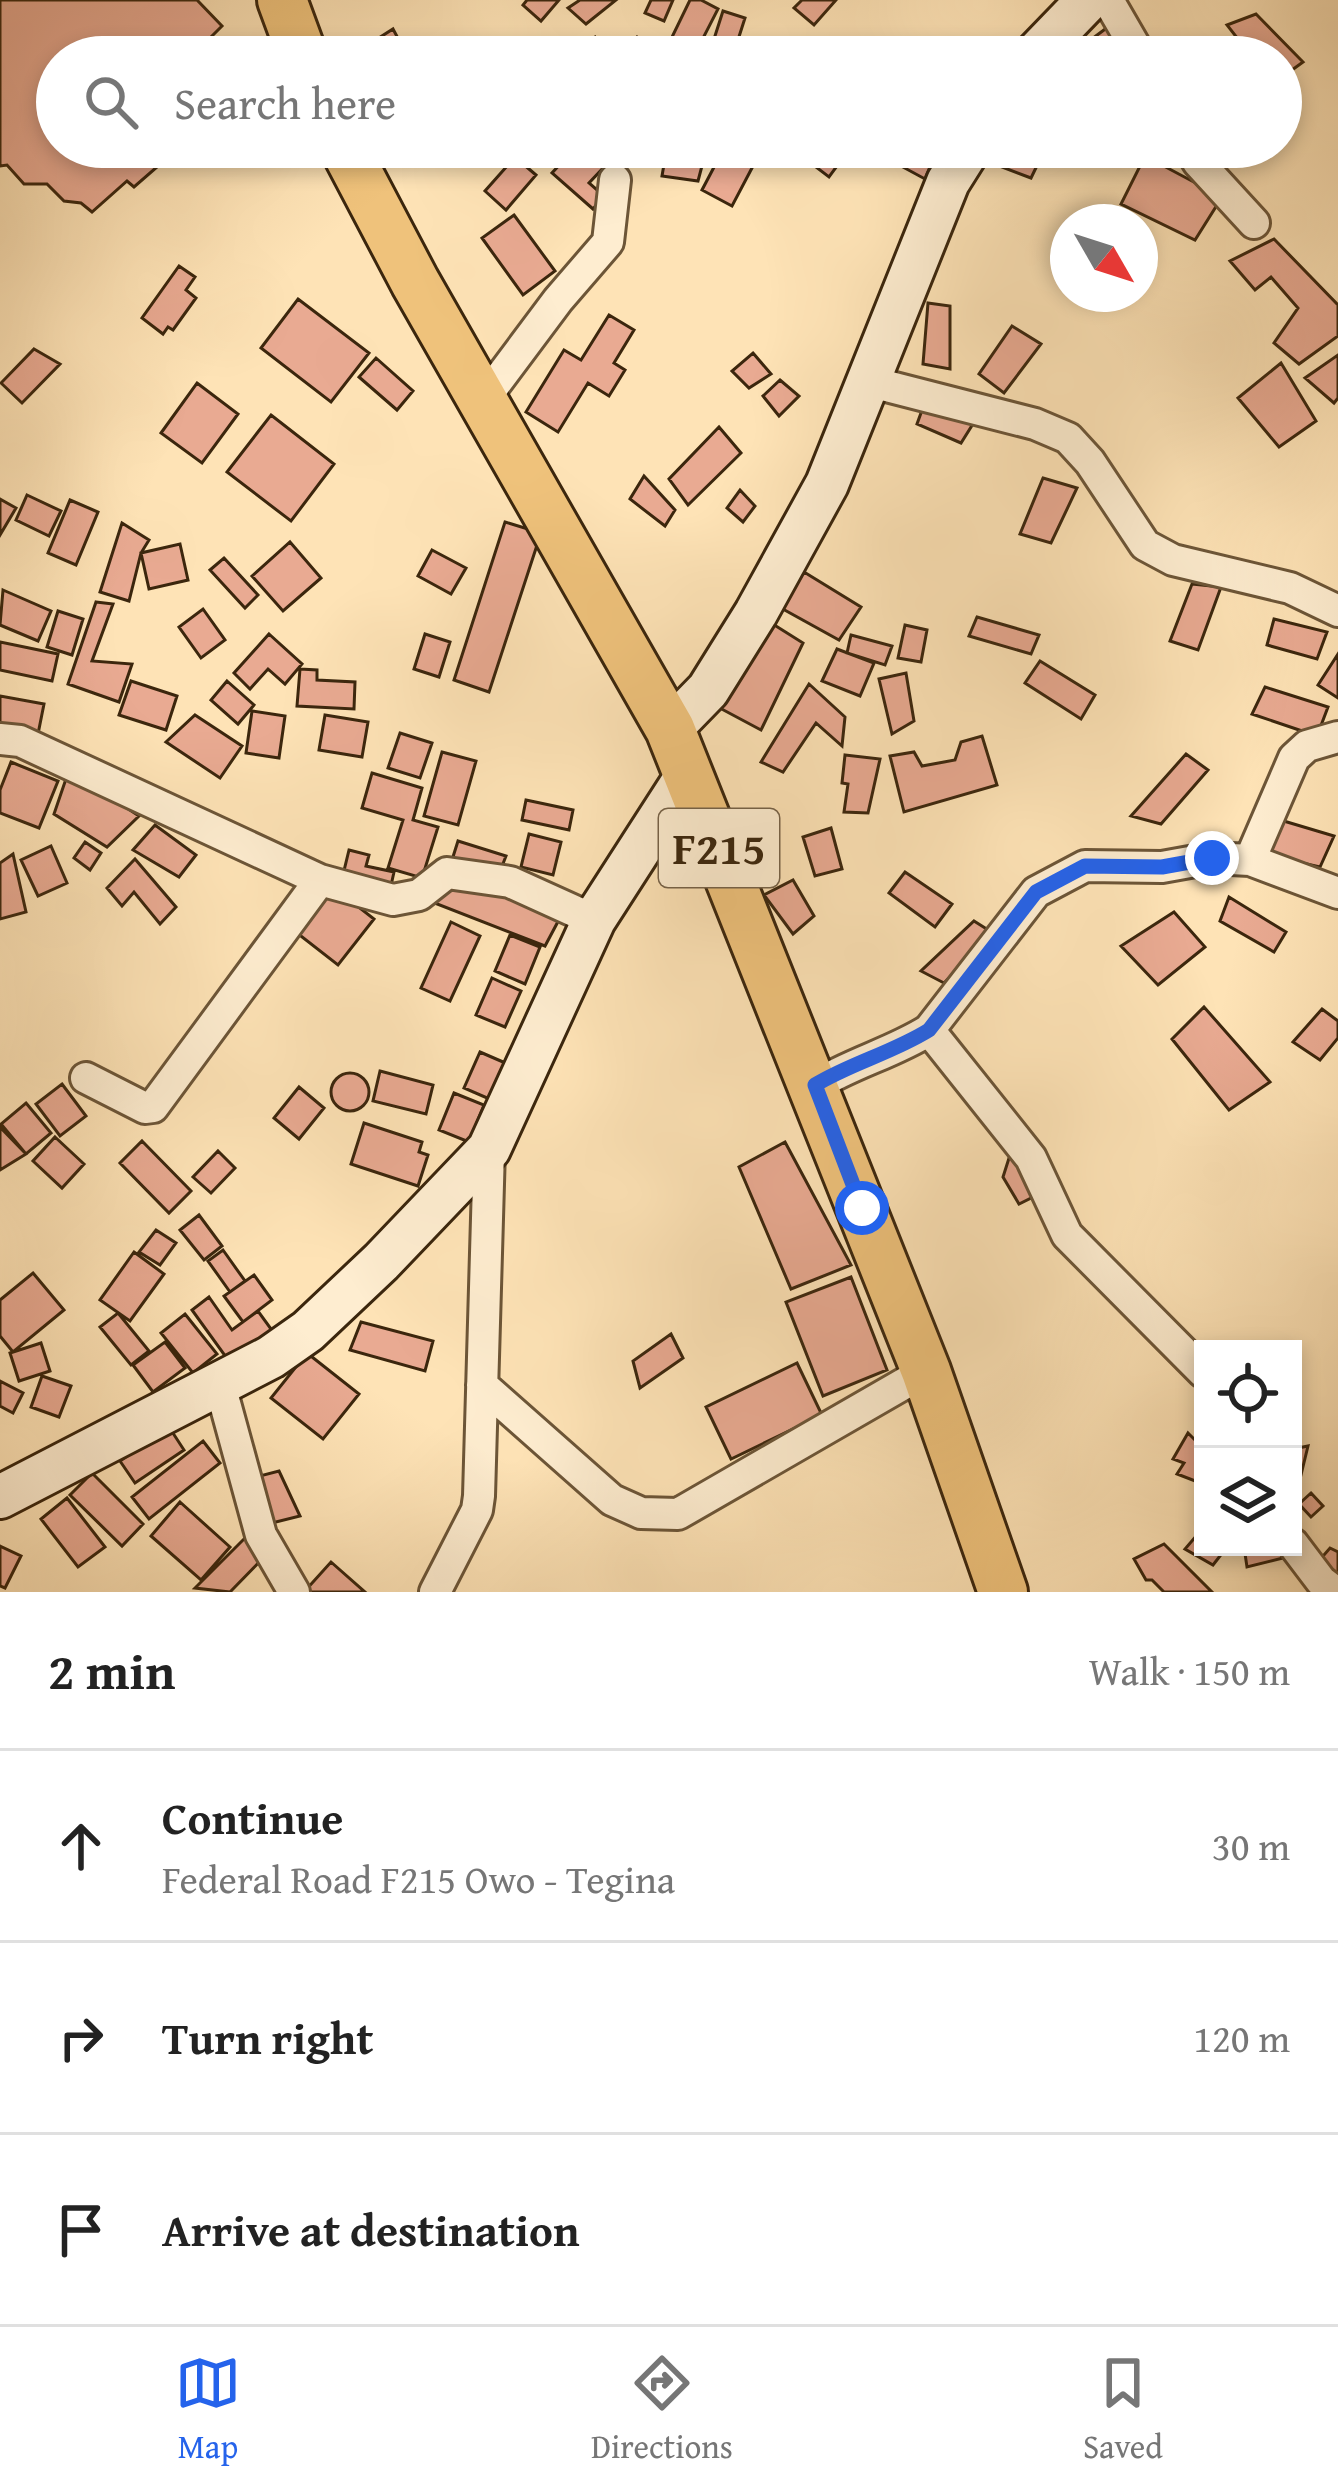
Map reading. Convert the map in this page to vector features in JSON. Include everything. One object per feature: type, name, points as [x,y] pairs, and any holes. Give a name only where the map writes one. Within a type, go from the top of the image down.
[{"type":"main road","points":[[282,0],[295,36]]},
{"type":"main road","name":"F215","points":[[355,168],[670,729],[926,1371],[1003,1592]]},
{"type":"street","points":[[1053,36],[1088,0]]},
{"type":"street","points":[[1108,0],[1129,36]]},
{"type":"street","points":[[670,729],[708,690],[757,613],[827,484],[957,168]]},
{"type":"street","points":[[1203,168],[1254,224]]},
{"type":"street","points":[[484,399],[608,242],[615,180]]},
{"type":"street","points":[[871,382],[1035,424],[1068,439],[1090,462],[1145,545],[1173,560],[1290,588],[1338,611]]},
{"type":"street","points":[[1250,860],[1294,758],[1307,746],[1338,736]]},
{"type":"street","points":[[0,739],[20,741],[320,880],[393,900],[419,895],[447,873],[491,877],[594,920]]},
{"type":"street","points":[[0,1497],[220,1385],[308,1331],[435,1210],[489,1149],[594,920],[688,774]]},
{"type":"street","points":[[815,1085],[846,1066],[904,1045],[929,1030],[1036,892],[1085,866],[1162,867],[1212,858],[1250,860],[1338,893]]},
{"type":"street","points":[[86,1078],[145,1108],[153,1107],[320,880]]},
{"type":"street","points":[[929,1030],[1030,1158],[1067,1235],[1194,1363]]},
{"type":"street","points":[[435,1592],[477,1510],[489,1149]]},
{"type":"street","points":[[482,1385],[612,1500],[662,1516],[678,1514],[926,1371]]},
{"type":"street","points":[[220,1385],[261,1535],[295,1592]]},
{"type":"street","points":[[1302,1556],[1335,1592]]},
{"type":"building","points":[[0,0],[197,0],[222,26],[212,36],[36,36],[36,168],[156,168],[134,187],[127,181],[92,212],[81,203],[64,201],[47,184],[24,184],[7,165],[0,166]]},
{"type":"building","points":[[527,0],[559,0],[541,21],[523,5]]},
{"type":"building","points":[[580,0],[616,0],[586,24],[568,8]]},
{"type":"building","points":[[651,0],[673,0],[664,21],[645,13]]},
{"type":"building","points":[[690,0],[718,9],[704,36],[672,36]]},
{"type":"building","points":[[802,0],[836,0],[814,25],[794,8]]},
{"type":"building","points":[[723,11],[745,18],[739,36],[715,36]]},
{"type":"building","points":[[1256,14],[1278,36],[1236,36],[1227,25]]},
{"type":"building","points":[[1112,24],[1120,36],[1096,36]]},
{"type":"building","points":[[505,168],[528,168],[536,175],[506,210],[485,191]]},
{"type":"building","points":[[557,168],[603,168],[589,183],[604,196],[593,209],[552,173]]},
{"type":"building","points":[[663,168],[701,168],[698,181],[662,176]]},
{"type":"building","points":[[714,168],[752,168],[732,206],[702,190]]},
{"type":"building","points":[[905,168],[929,168],[925,179]]},
{"type":"building","points":[[1005,168],[1036,168],[1031,178]]},
{"type":"building","points":[[1139,168],[1168,168],[1222,197],[1195,240],[1158,222],[1158,204],[1121,204]]},
{"type":"building","points":[[514,215],[555,271],[523,295],[482,238]]},
{"type":"building","points":[[1274,239],[1338,305],[1338,336],[1299,364],[1274,343],[1298,308],[1271,277],[1255,290],[1230,261]]},
{"type":"building","points":[[179,266],[195,277],[186,290],[196,298],[173,330],[168,327],[163,334],[142,318]]},
{"type":"building","points":[[298,299],[369,353],[331,402],[261,348]]},
{"type":"building","points":[[928,303],[950,306],[950,369],[923,364]]},
{"type":"building","points":[[609,315],[634,330],[614,363],[625,370],[609,396],[588,383],[558,432],[526,412],[564,350],[581,360]]},
{"type":"building","points":[[1012,326],[1041,344],[1004,393],[979,374]]},
{"type":"building","points":[[34,349],[60,364],[22,403],[1,383]]},
{"type":"building","points":[[753,353],[771,374],[749,388],[732,371]]},
{"type":"building","points":[[1338,355],[1338,398],[1334,403],[1305,378]]},
{"type":"building","points":[[376,358],[413,391],[397,410],[359,377]]},
{"type":"building","points":[[1281,363],[1316,421],[1279,447],[1238,398]]},
{"type":"building","points":[[780,380],[799,396],[779,416],[763,396]]},
{"type":"building","points":[[197,383],[238,414],[202,463],[161,433]]},
{"type":"building","points":[[925,402],[976,419],[961,443],[917,424]]},
{"type":"building","points":[[271,415],[334,464],[291,521],[227,472]]},
{"type":"building","points":[[719,427],[741,453],[688,505],[669,479]]},
{"type":"building","points":[[644,476],[675,510],[665,526],[630,499]]},
{"type":"building","points":[[1043,478],[1077,488],[1051,543],[1020,534]]},
{"type":"building","points":[[740,490],[755,506],[743,522],[727,508]]},
{"type":"building","points":[[27,495],[61,511],[49,536],[16,520]]},
{"type":"building","points":[[0,499],[16,508],[0,535]]},
{"type":"building","points":[[70,500],[98,512],[76,565],[48,553]]},
{"type":"building","points":[[505,522],[541,533],[489,692],[454,680]]},
{"type":"building","points":[[122,523],[149,540],[129,601],[100,592]]},
{"type":"building","points":[[290,542],[321,578],[283,611],[252,576]]},
{"type":"building","points":[[180,544],[188,580],[149,589],[141,553]]},
{"type":"building","points":[[432,550],[466,568],[451,594],[418,576]]},
{"type":"building","points":[[224,558],[258,595],[245,608],[210,570]]},
{"type":"building","points":[[804,572],[861,607],[839,640],[781,608]]},
{"type":"building","points":[[1192,584],[1221,587],[1198,650],[1170,641]]},
{"type":"building","points":[[3,590],[51,611],[38,641],[0,625]]},
{"type":"building","points":[[96,602],[113,604],[92,661],[132,664],[119,702],[68,684]]},
{"type":"building","points":[[203,609],[225,640],[201,658],[179,627]]},
{"type":"building","points":[[58,611],[83,619],[72,655],[47,647]]},
{"type":"building","points":[[977,617],[1039,635],[1031,654],[969,636]]},
{"type":"building","points":[[1274,619],[1327,632],[1317,659],[1267,645]]},
{"type":"building","points":[[768,621],[803,643],[761,730],[716,706]]},
{"type":"building","points":[[905,625],[927,630],[921,662],[898,658]]},
{"type":"building","points":[[269,634],[302,664],[285,684],[268,669],[250,689],[234,673]]},
{"type":"building","points":[[425,634],[450,642],[439,677],[414,669]]},
{"type":"building","points":[[851,635],[892,646],[885,665],[847,653]]},
{"type":"building","points":[[0,642],[58,654],[52,681],[0,670]]},
{"type":"building","points":[[837,649],[874,663],[860,696],[822,681]]},
{"type":"building","points":[[1338,654],[1338,698],[1318,685]]},
{"type":"building","points":[[1040,661],[1095,695],[1081,719],[1025,683]]},
{"type":"building","points":[[300,669],[317,670],[317,680],[355,682],[354,709],[297,706]]},
{"type":"building","points":[[906,673],[914,721],[892,734],[879,679]]},
{"type":"building","points":[[131,681],[177,696],[166,730],[119,715]]},
{"type":"building","points":[[227,681],[254,705],[238,724],[211,700]]},
{"type":"building","points":[[809,684],[845,717],[842,746],[816,723],[783,772],[761,762]]},
{"type":"building","points":[[1265,687],[1328,707],[1317,736],[1252,714]]},
{"type":"building","points":[[0,696],[44,704],[37,739],[0,733]]},
{"type":"building","points":[[252,711],[285,716],[279,758],[246,753]]},
{"type":"building","points":[[195,715],[242,746],[220,778],[166,742]]},
{"type":"building","points":[[325,715],[368,722],[362,757],[319,750]]},
{"type":"building","points":[[400,733],[432,743],[420,778],[388,768]]},
{"type":"building","points":[[982,736],[997,785],[904,812],[890,756],[914,752],[922,766],[955,760],[961,742]]},
{"type":"building","points":[[442,752],[476,761],[458,825],[424,816]]},
{"type":"building","points":[[1186,754],[1208,770],[1161,824],[1131,816]]},
{"type":"building","points":[[845,755],[880,759],[868,813],[844,812]]},
{"type":"building","points":[[11,762],[58,781],[39,828],[0,813],[0,790]]},
{"type":"building","points":[[69,770],[139,816],[107,847],[54,814]]},
{"type":"building","points":[[372,773],[422,788],[413,820],[438,827],[422,878],[388,868],[403,820],[362,808]]},
{"type":"building","points":[[526,800],[573,810],[569,830],[522,820]]},
{"type":"building","points":[[1277,819],[1334,836],[1320,867],[1263,854]]},
{"type":"building","points":[[155,825],[196,855],[179,877],[133,850]]},
{"type":"building","points":[[831,828],[842,869],[815,876],[803,837]]},
{"type":"building","points":[[529,834],[561,842],[553,875],[521,867]]},
{"type":"building","points":[[458,841],[506,856],[499,874],[452,860]]},
{"type":"building","points":[[85,842],[101,853],[90,870],[74,858]]},
{"type":"building","points":[[51,846],[67,883],[38,896],[21,860]]},
{"type":"building","points":[[349,850],[369,855],[366,866],[394,872],[390,890],[342,879]]},
{"type":"building","points":[[13,854],[26,912],[0,919],[0,863]]},
{"type":"building","points":[[135,859],[176,907],[160,924],[134,892],[122,906],[107,888]]},
{"type":"building","points":[[905,872],[952,904],[935,927],[889,893]]},
{"type":"building","points":[[448,877],[562,914],[545,946],[432,902]]},
{"type":"building","points":[[793,880],[814,916],[793,934],[764,895]]},
{"type":"building","points":[[333,887],[374,919],[338,965],[297,933]]},
{"type":"building","points":[[1229,897],[1286,932],[1274,952],[1220,921]]},
{"type":"building","points":[[1174,912],[1205,947],[1158,985],[1121,946]]},
{"type":"building","points":[[974,921],[993,933],[944,983],[921,971]]},
{"type":"building","points":[[451,922],[480,936],[450,1001],[421,988]]},
{"type":"building","points":[[510,935],[540,947],[525,984],[495,971]]},
{"type":"building","points":[[492,978],[521,991],[505,1027],[476,1015]]},
{"type":"building","points":[[1204,1007],[1270,1082],[1229,1110],[1172,1039]]},
{"type":"building","points":[[1322,1009],[1338,1021],[1338,1038],[1320,1060],[1293,1042]]},
{"type":"building","points":[[480,1052],[510,1065],[494,1101],[464,1088]]},
{"type":"building","points":[[380,1071],[433,1085],[426,1114],[373,1101]]},
{"type":"building","points":[[350,1073],[364,1078],[369,1092],[364,1106],[350,1111],[336,1106],[331,1092],[336,1078]]},
{"type":"building","points":[[62,1084],[86,1116],[60,1136],[36,1104]]},
{"type":"building","points":[[299,1087],[324,1108],[299,1139],[274,1118]]},
{"type":"building","points":[[454,1093],[484,1105],[469,1142],[439,1130]]},
{"type":"building","points":[[26,1103],[51,1133],[26,1154],[1,1124]]},
{"type":"building","points":[[364,1123],[422,1142],[419,1152],[428,1155],[418,1186],[351,1164]]},
{"type":"building","points":[[0,1127],[26,1154],[0,1170]]},
{"type":"building","points":[[55,1137],[84,1164],[62,1188],[33,1161]]},
{"type":"building","points":[[142,1141],[191,1191],[169,1213],[120,1163]]},
{"type":"building","points":[[785,1142],[851,1265],[791,1289],[739,1167]]},
{"type":"building","points":[[218,1151],[235,1168],[211,1193],[193,1177]]},
{"type":"building","points":[[1010,1155],[1043,1192],[1019,1204],[1003,1177]]},
{"type":"building","points":[[199,1215],[222,1246],[204,1260],[180,1230]]},
{"type":"building","points":[[156,1230],[176,1243],[160,1265],[139,1252]]},
{"type":"building","points":[[223,1250],[245,1281],[230,1292],[208,1261]]},
{"type":"building","points":[[134,1252],[164,1274],[130,1321],[100,1300]]},
{"type":"building","points":[[33,1273],[64,1310],[13,1352],[0,1336],[0,1300]]},
{"type":"building","points":[[254,1275],[272,1300],[243,1322],[224,1296]]},
{"type":"building","points":[[851,1277],[887,1370],[823,1396],[786,1302]]},
{"type":"building","points":[[209,1297],[232,1330],[258,1311],[279,1340],[236,1371],[192,1310]]},
{"type":"building","points":[[118,1313],[149,1351],[131,1365],[100,1327]]},
{"type":"building","points":[[185,1314],[217,1354],[193,1373],[161,1333]]},
{"type":"building","points":[[361,1322],[433,1341],[425,1371],[350,1350]]},
{"type":"building","points":[[671,1334],[683,1358],[640,1388],[633,1361]]},
{"type":"building","points":[[165,1342],[185,1368],[153,1392],[133,1365]]},
{"type":"building","points":[[41,1343],[50,1371],[19,1381],[10,1353]]},
{"type":"building","points":[[307,1353],[359,1394],[323,1439],[271,1398]]},
{"type":"building","points":[[797,1363],[822,1415],[731,1459],[706,1407]]},
{"type":"building","points":[[42,1376],[71,1386],[59,1417],[31,1407]]},
{"type":"building","points":[[0,1381],[23,1393],[13,1413],[0,1406]]},
{"type":"building","points":[[169,1427],[184,1450],[135,1483],[120,1461]]},
{"type":"building","points":[[1188,1433],[1194,1439],[1194,1481],[1177,1474],[1184,1463],[1173,1459]]},
{"type":"building","points":[[203,1441],[220,1463],[149,1519],[132,1497]]},
{"type":"building","points":[[279,1471],[300,1516],[268,1524],[252,1478]]},
{"type":"building","points":[[92,1473],[143,1524],[122,1546],[70,1495]]},
{"type":"building","points":[[1311,1493],[1323,1506],[1311,1517],[1302,1501]]},
{"type":"building","points":[[67,1498],[105,1547],[78,1567],[41,1519]]},
{"type":"building","points":[[180,1502],[230,1547],[201,1580],[151,1536]]},
{"type":"building","points":[[250,1533],[269,1552],[230,1592],[195,1588]]},
{"type":"building","points":[[1164,1544],[1212,1592],[1164,1592],[1146,1580],[1134,1559]]},
{"type":"building","points":[[0,1546],[21,1556],[5,1588],[0,1586]]},
{"type":"building","points":[[1330,1548],[1338,1552],[1338,1578],[1317,1563]]},
{"type":"building","points":[[1197,1556],[1220,1556],[1213,1565]]},
{"type":"building","points":[[1245,1556],[1283,1558],[1247,1567]]},
{"type":"building","points":[[331,1562],[365,1592],[304,1592]]},
{"type":"route","points":[[862,1208],[815,1085],[846,1066],[904,1045],[929,1030],[1036,892],[1060,878],[1085,866],[1162,867],[1212,858]]}]
